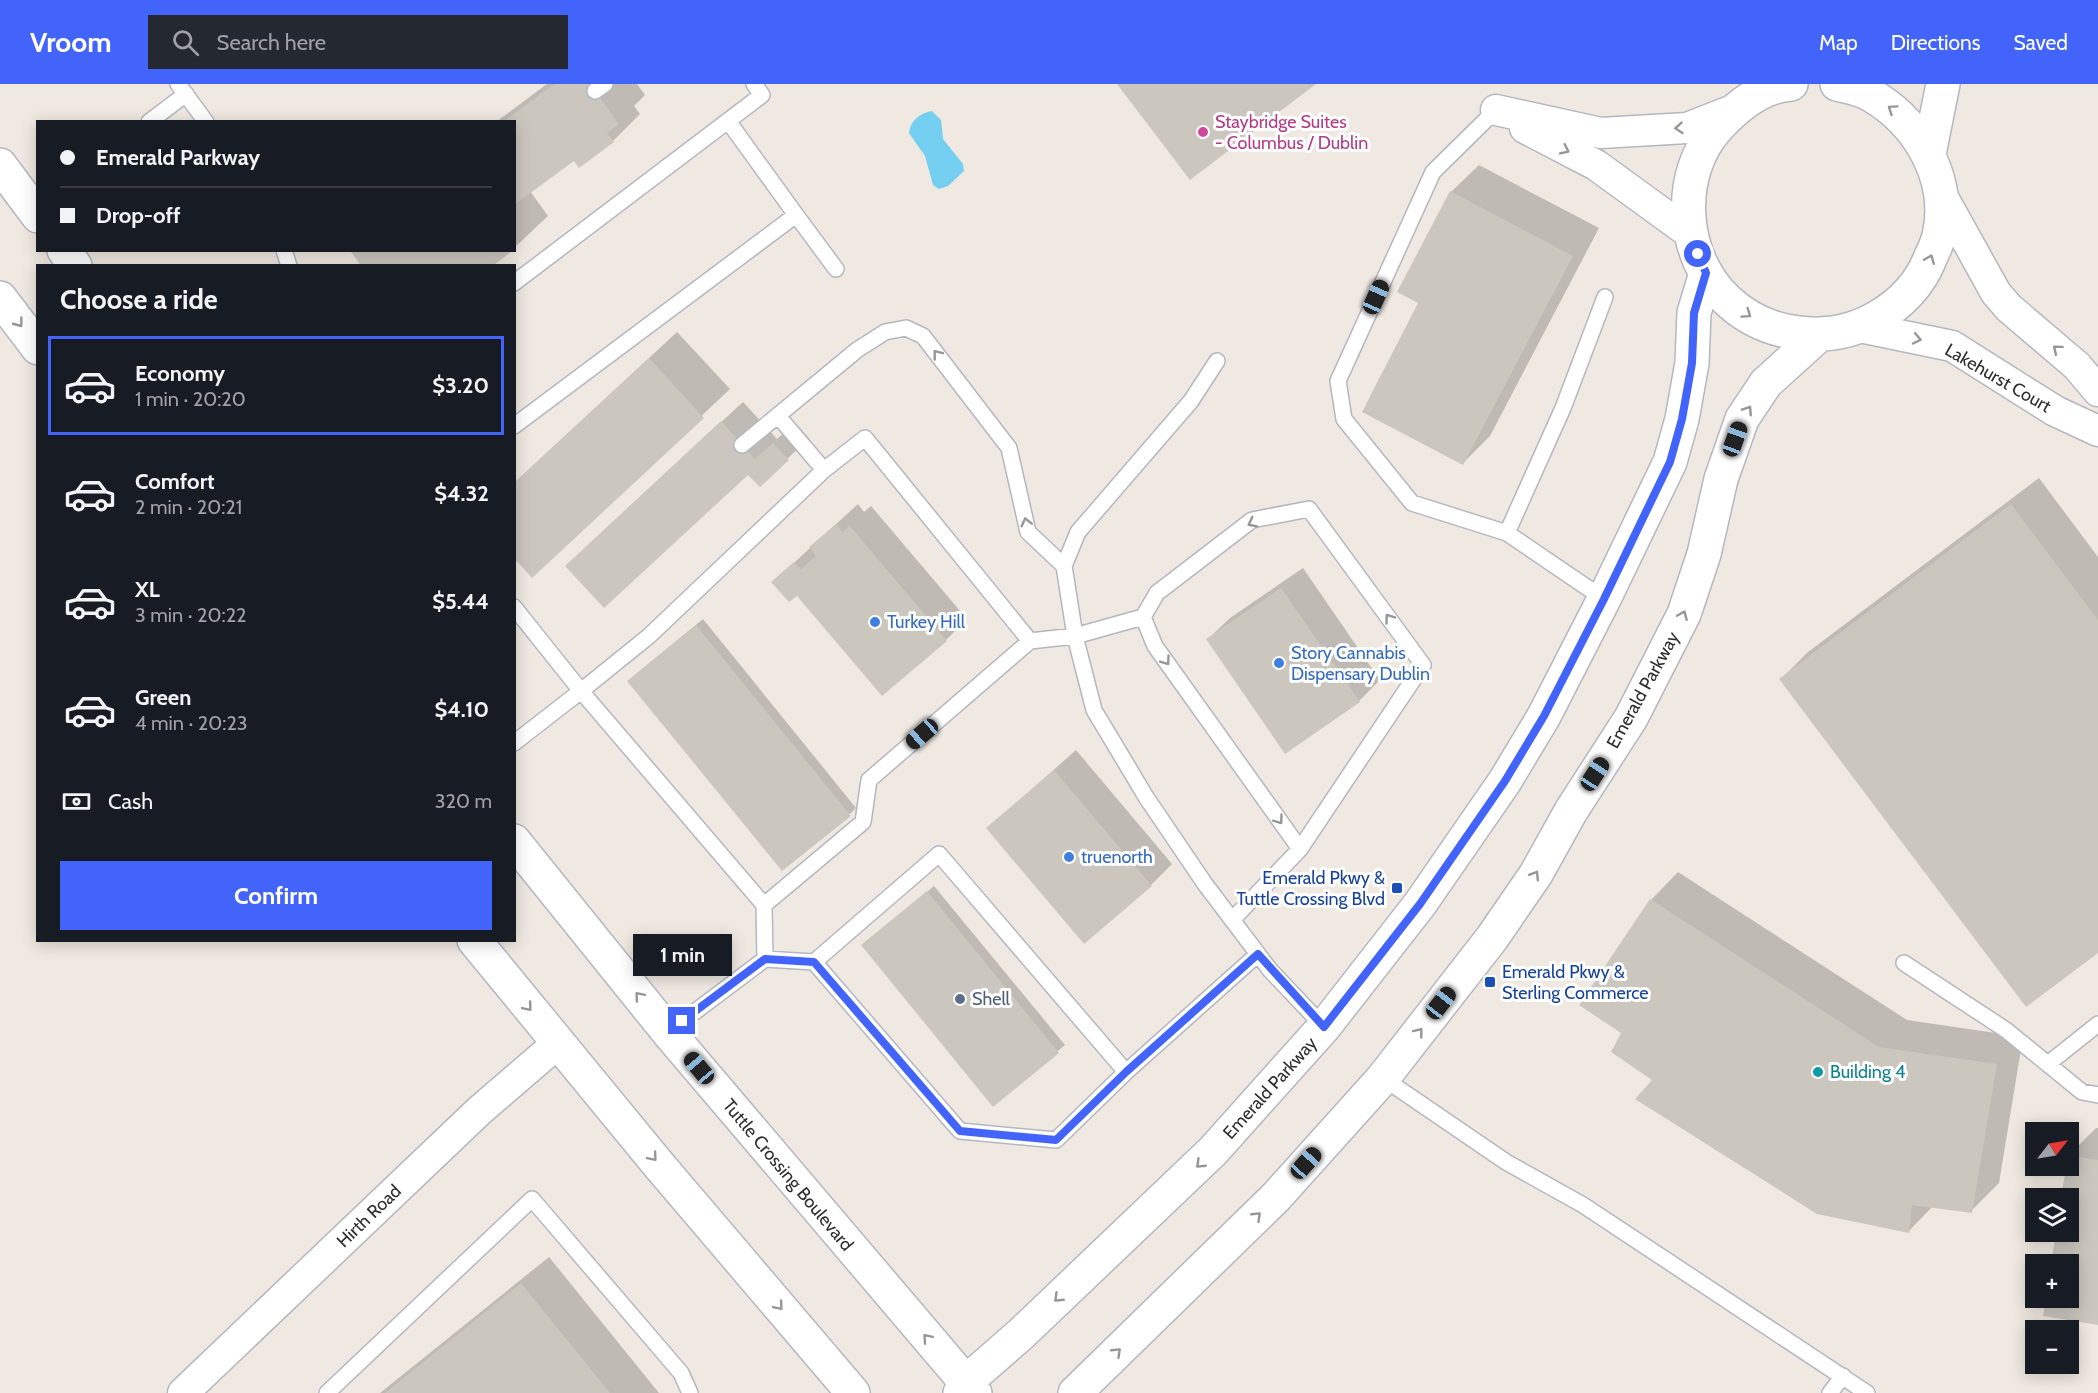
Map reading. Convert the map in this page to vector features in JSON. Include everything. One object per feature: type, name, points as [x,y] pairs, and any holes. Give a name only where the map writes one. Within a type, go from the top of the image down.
[{"type":"main road","points":[[1791,84],[1758,94],[1733,110],[1711,135],[1695,166],[1688,200],[1690,234],[1706,273],[1726,300],[1754,320],[1785,332],[1819,335],[1860,327],[1896,306],[1924,274],[1939,236],[1941,194],[1929,154],[1904,118],[1869,93],[1837,84]]},
{"type":"main road","points":[[1929,154],[1943,84]]},
{"type":"main road","points":[[0,165],[36,209]]},
{"type":"main road","name":"Emerald Parkway","points":[[967,1389],[1021,1334],[1213,1150],[1324,1027],[1420,904],[1505,781],[1544,716],[1670,462],[1682,419],[1692,363],[1694,313],[1706,273]]},
{"type":"main road","points":[[0,298],[36,345]]},
{"type":"main road","name":"Emerald Parkway","points":[[1075,1393],[1276,1197],[1383,1078],[1492,938],[1530,884],[1572,811],[1631,718],[1684,614],[1704,555],[1721,479],[1742,419],[1766,383],[1819,335]]},
{"type":"main road","name":"Tuttle Crossing Boulevard","points":[[516,843],[668,1032],[967,1389]]},
{"type":"main road","points":[[476,942],[558,1044],[853,1393]]},
{"type":"street","points":[[1496,110],[1600,133],[1687,128],[1733,110]]},
{"type":"street","points":[[1496,110],[1546,141],[1596,165],[1690,234]]},
{"type":"street","points":[[1941,194],[1996,293],[2008,308],[2077,366],[2098,391]]},
{"type":"street","name":"Lakehurst Court","points":[[1860,327],[1952,346],[2055,411],[2098,431]]},
{"type":"street","name":"Hirth Road","points":[[183,1393],[479,1111],[558,1044]]},
{"type":"lane","points":[[516,281],[762,95],[754,84]]},
{"type":"lane","points":[[150,120],[182,89],[205,120]]},
{"type":"lane","points":[[1496,110],[1434,172],[1338,381],[1344,419],[1412,502],[1507,533],[1604,599]]},
{"type":"lane","points":[[728,121],[836,269]]},
{"type":"lane","points":[[516,425],[796,215]]},
{"type":"lane","points":[[1507,533],[1563,408],[1605,297]]},
{"type":"lane","points":[[742,446],[857,350],[885,332],[906,328],[923,336],[1009,448],[1028,532],[1064,566]]},
{"type":"lane","points":[[1217,361],[1191,401],[1078,532],[1064,566],[1075,636],[1095,710],[1146,797],[1258,954],[1324,1027]]},
{"type":"lane","points":[[778,416],[824,470]]},
{"type":"lane","points":[[516,741],[648,636],[824,470],[865,438],[1030,641]]},
{"type":"lane","points":[[764,905],[863,822],[868,780],[1030,641],[1075,636],[1143,617],[1157,593],[1252,520],[1309,509],[1424,665],[1300,849],[1232,920]]},
{"type":"lane","points":[[516,610],[581,691],[764,905],[765,959]]},
{"type":"lane","points":[[1143,617],[1155,646],[1300,849]]},
{"type":"lane","points":[[668,1032],[765,959],[814,962],[939,854],[1126,1072]]},
{"type":"lane","points":[[814,962],[960,1131],[1056,1140],[1126,1072],[1258,954]]},
{"type":"lane","points":[[1904,963],[2006,1030],[2082,1092],[2098,1095]]},
{"type":"lane","points":[[2049,1063],[2098,1024]]},
{"type":"lane","points":[[1383,1078],[1506,1162],[1583,1205],[1737,1306],[1785,1341],[1867,1393]]},
{"type":"lane","points":[[327,1393],[532,1199],[681,1373],[690,1393]]},
{"type":"lane","points":[[1830,1393],[1843,1376]]},
{"type":"water","points":[[932,111],[941,120],[943,139],[963,164],[964,171],[948,186],[939,189],[933,185],[925,156],[909,133],[916,118]]},
{"type":"building","points":[[554,84],[590,84],[619,124],[607,133],[614,142],[579,168],[574,161],[516,204],[516,120],[506,120]]},
{"type":"building","name":"Staybridge Suites - Columbus / Dublin","points":[[1117,84],[1316,84],[1190,180]]},
{"type":"building","points":[[1450,191],[1573,256],[1463,465],[1362,412],[1418,303],[1397,292]]},
{"type":"building","points":[[351,252],[510,252],[496,264],[360,264]]},
{"type":"building","points":[[649,358],[704,418],[532,578],[516,560],[516,481]]},
{"type":"building","points":[[721,421],[755,459],[773,443],[789,460],[760,487],[748,475],[604,608],[565,566]]},
{"type":"building","points":[[2011,504],[2098,620],[2098,953],[2026,1007],[1779,679]]},
{"type":"building","name":"Turkey Hill","points":[[836,524],[842,532],[850,526],[947,641],[882,696],[797,596],[789,602],[771,582],[794,562],[801,569],[816,556],[809,547]]},
{"type":"building","points":[[1281,588],[1360,702],[1285,754],[1206,639]]},
{"type":"building","points":[[696,625],[851,816],[782,871],[627,681]]},
{"type":"building","name":"truenorth","points":[[1054,770],[1152,886],[1084,944],[986,828]]},
{"type":"building","name":"Shell","points":[[927,891],[1059,1053],[993,1107],[861,945]]},
{"type":"building","name":"Building 4","points":[[1650,899],[1879,1047],[1997,1064],[1972,1213],[1912,1205],[1909,1233],[1817,1214],[1635,1099],[1652,1080],[1611,1052],[1621,1033],[1579,1005]]},
{"type":"building","points":[[2079,1157],[2098,1160],[2098,1325],[2079,1322],[2079,1320],[2043,1316],[2044,1308],[2079,1308],[2079,1254],[2053,1254],[2054,1242],[2079,1242],[2079,1188],[2063,1188],[2065,1176],[2079,1176]]},
{"type":"building","points":[[521,1283],[610,1393],[385,1393]]},
{"type":"place","name":"Staybridge Suites - Columbus / Dublin","points":[[1203,132]]},
{"type":"place","name":"Turkey Hill","points":[[875,622]]},
{"type":"place","name":"Story Cannabis Dispensary Dublin","points":[[1279,663]]},
{"type":"place","name":"truenorth","points":[[1069,857]]},
{"type":"place","name":"Emerald Pkwy & Tuttle Crossing Blvd","points":[[1397,888]]},
{"type":"place","name":"Emerald Pkwy & Sterling Commerce","points":[[1490,982]]},
{"type":"place","name":"Shell","points":[[960,999]]},
{"type":"place","name":"Building 4","points":[[1818,1072]]},
{"type":"route","points":[[682,1021],[765,959],[814,962],[960,1131],[1056,1140],[1126,1072],[1258,954],[1324,1027],[1420,904],[1505,781],[1544,716],[1604,599],[1670,462],[1682,419],[1692,363],[1694,313],[1706,273],[1698,254]]}]
